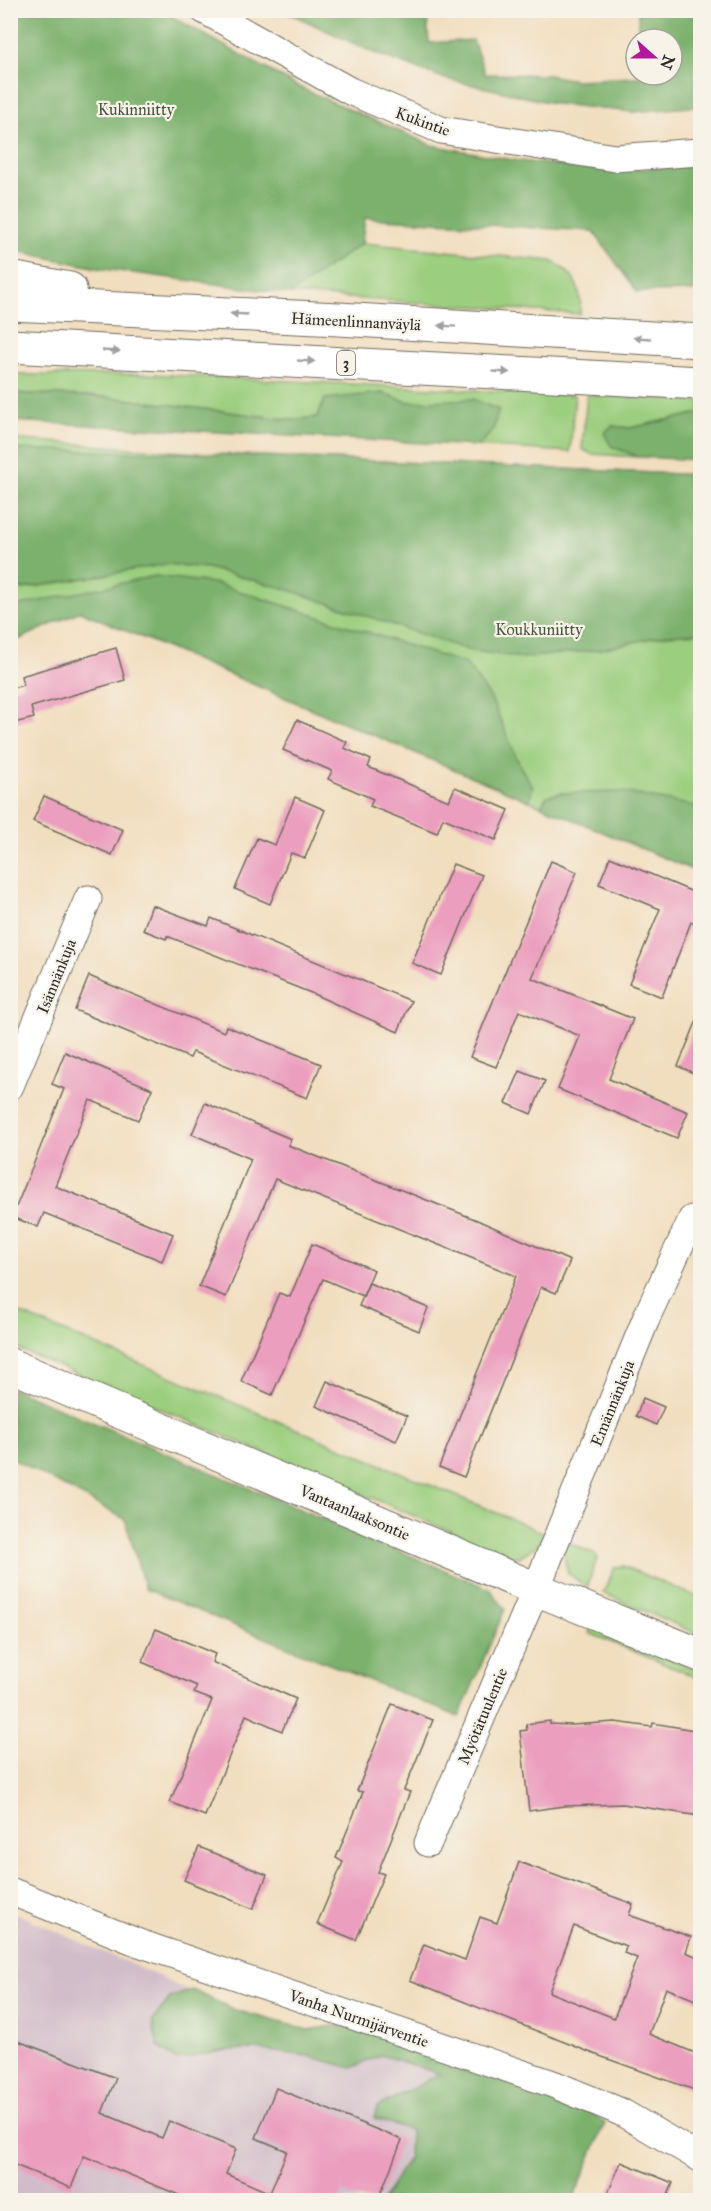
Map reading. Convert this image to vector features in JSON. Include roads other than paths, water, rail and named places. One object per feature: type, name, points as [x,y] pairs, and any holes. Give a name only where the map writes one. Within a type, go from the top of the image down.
[{"type":"main road","points":[[10,278],[199,312]]},
{"type":"main road","name":"Hämeenlinnanväylä","points":[[10,304],[199,312],[700,341]]},
{"type":"main road","name":"3","points":[[10,346],[700,383]]},
{"type":"main road","name":"Vantaanlaaksontie","points":[[10,1365],[536,1589],[700,1655]]},
{"type":"street","name":"Kukintie","points":[[204,10],[350,91],[441,130],[615,158],[700,152]]},
{"type":"street","name":"Isännänkuja","points":[[10,1086],[88,899]]},
{"type":"street","name":"Emännänkuja","points":[[536,1589],[648,1314],[692,1218]]},
{"type":"street","name":"Myötätuulentie","points":[[428,1843],[536,1589]]},
{"type":"street","name":"Vanha Nurmijärventie","points":[[10,1891],[139,1943],[553,2084],[621,2112],[700,2158]]},
{"type":"park label","name":"Kukinniitty","points":[[136,109]]},
{"type":"park label","name":"Koukkuniitty","points":[[539,629]]}]
